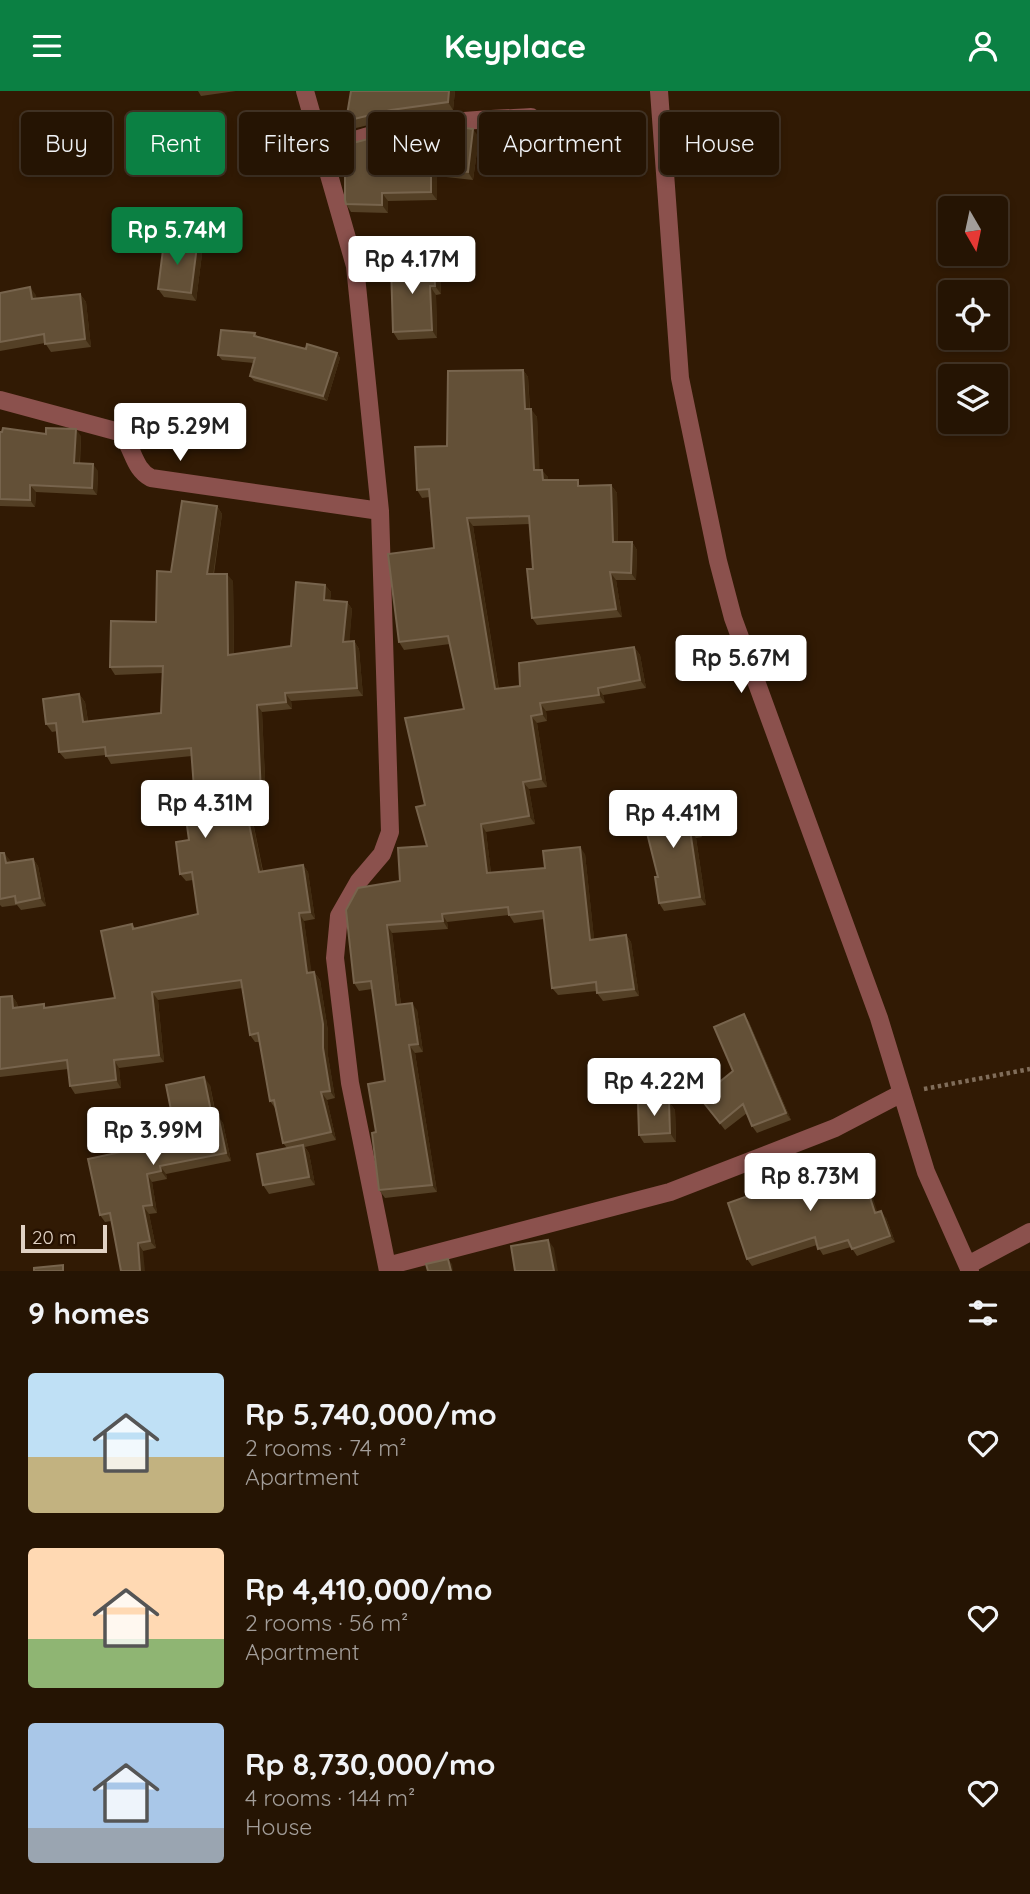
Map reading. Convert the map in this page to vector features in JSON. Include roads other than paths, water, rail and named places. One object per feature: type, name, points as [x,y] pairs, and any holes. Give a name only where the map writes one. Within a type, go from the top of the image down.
[{"type":"street","points":[[305,91],[310,112]]},
{"type":"street","points":[[659,91],[679,366],[718,561],[733,618],[838,904],[926,1172],[969,1268],[1030,1232]]},
{"type":"street","points":[[354,138],[393,128],[479,121]]},
{"type":"street","points":[[328,175],[355,266],[380,511],[390,832],[382,854],[359,881],[340,916],[335,958],[350,1083],[387,1269],[670,1192],[835,1128],[902,1093]]},
{"type":"street","points":[[0,401],[119,432],[130,445],[138,467],[151,478],[380,511]]}]
